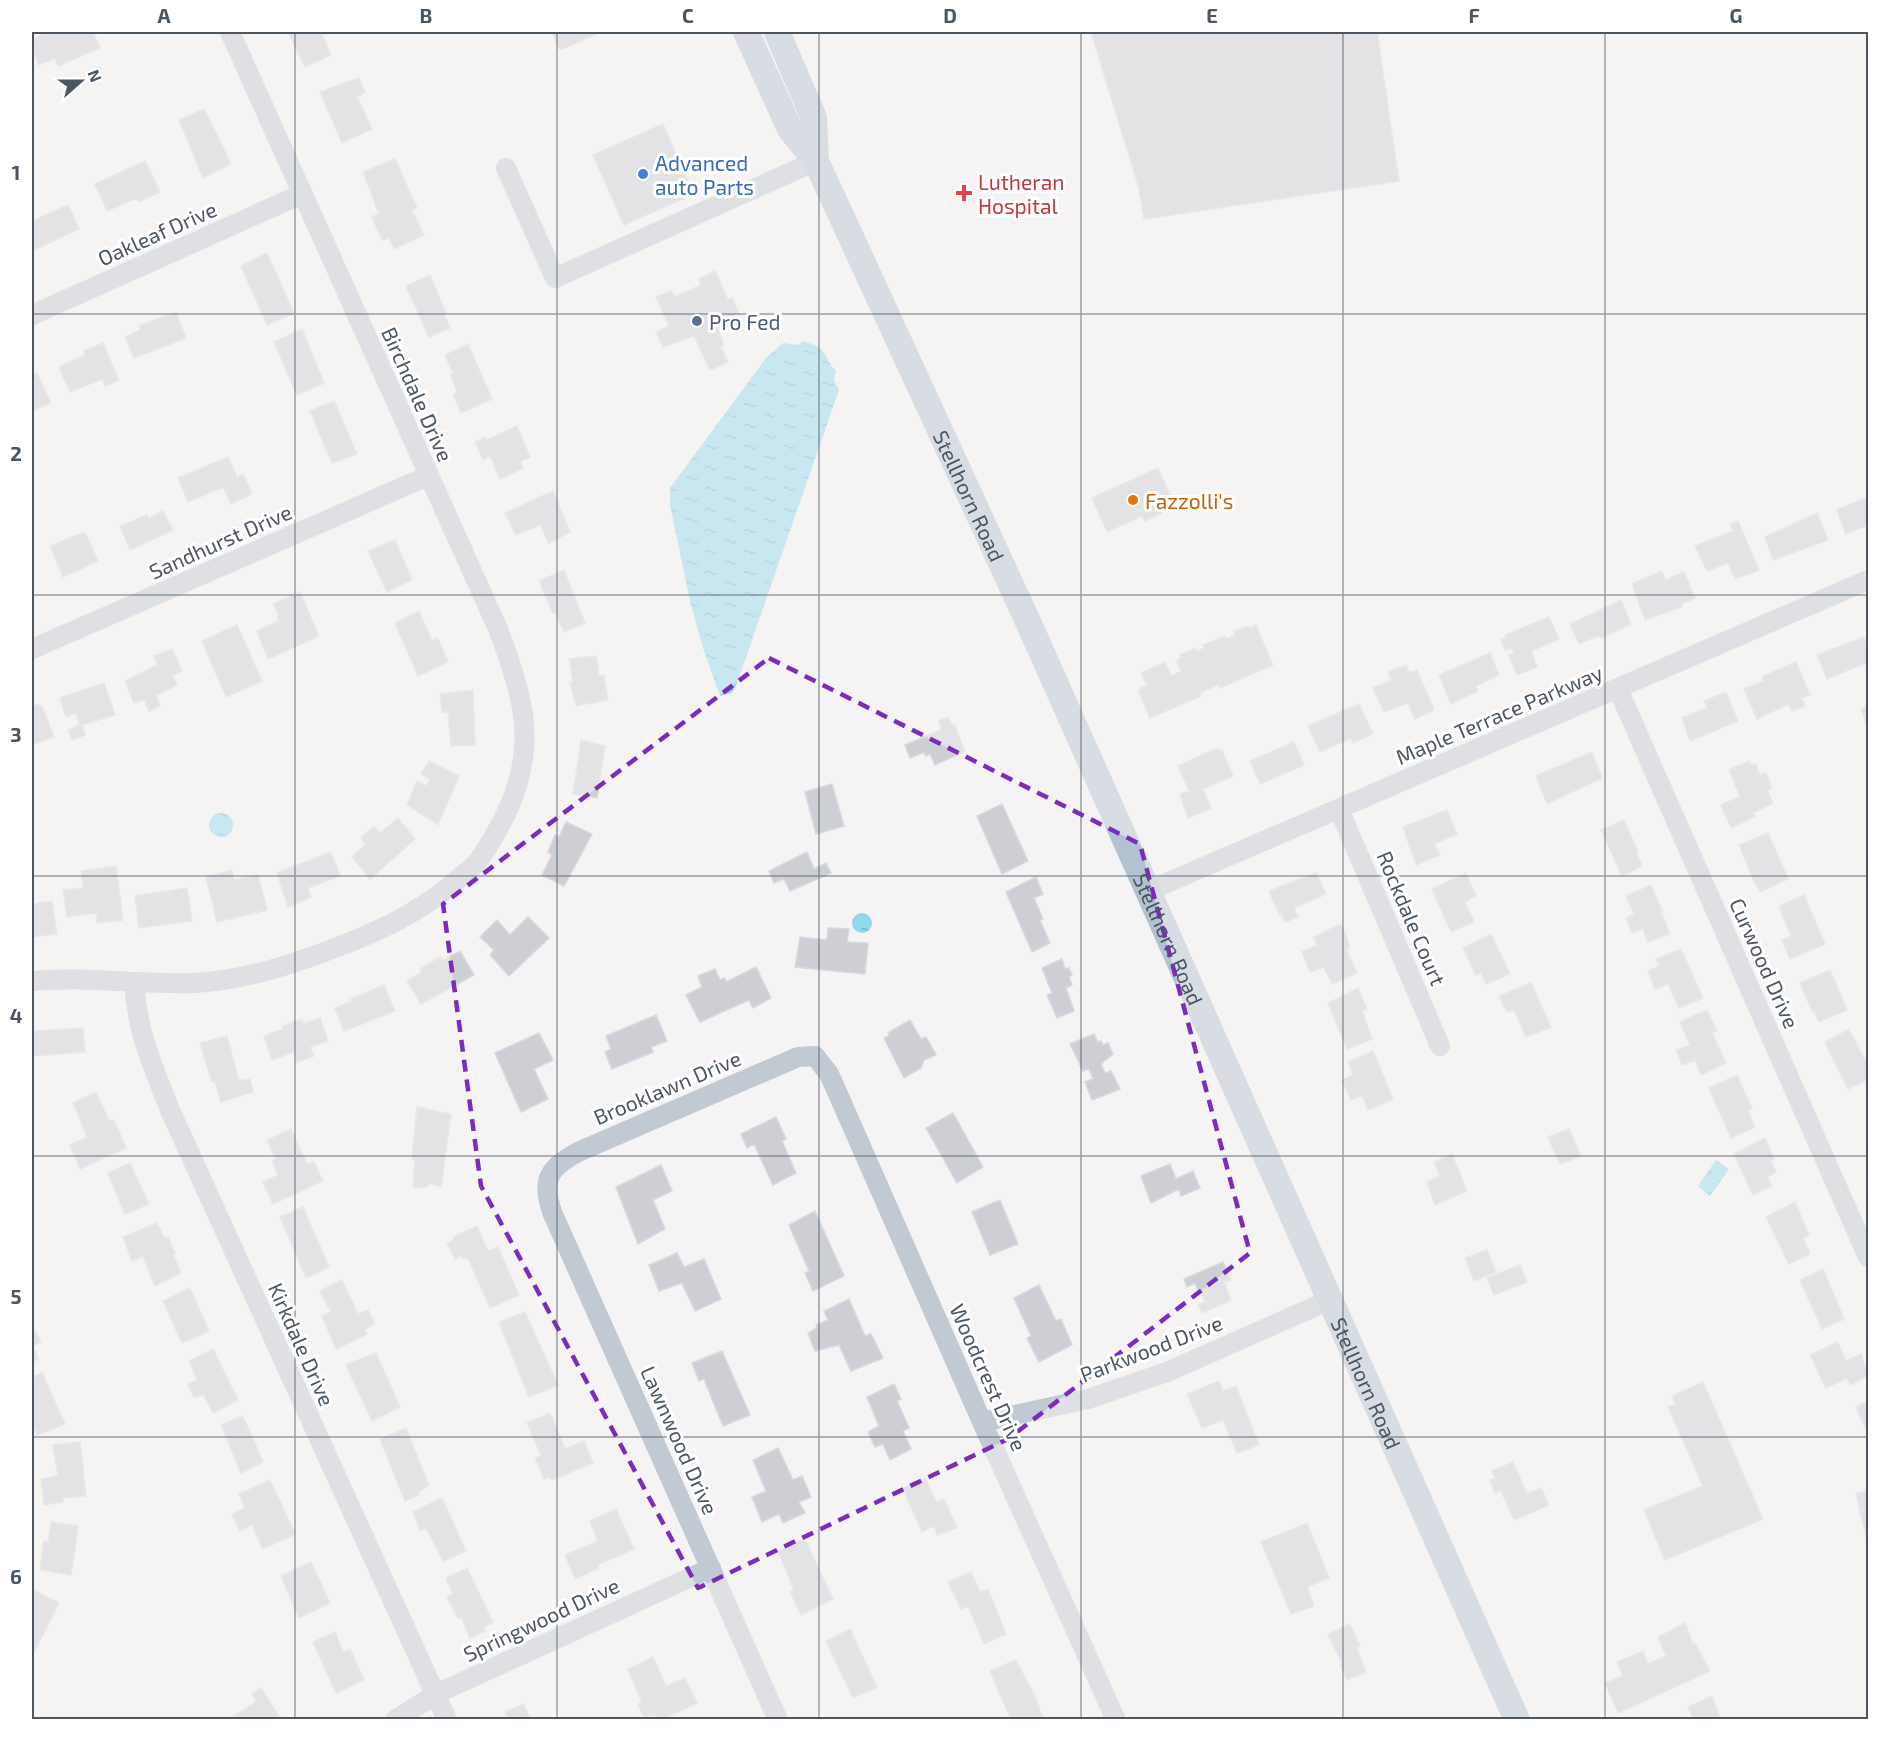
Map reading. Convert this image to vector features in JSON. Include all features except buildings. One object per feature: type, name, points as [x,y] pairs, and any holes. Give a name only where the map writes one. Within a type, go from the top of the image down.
[{"type":"main road","name":"Stellhorn Road","points":[[746,32],[790,129],[816,161],[1030,626],[1517,1719]]},
{"type":"main road","name":"Stellhorn Road","points":[[777,32],[814,118],[816,161]]},
{"type":"street","name":"Birchdale Drive","points":[[32,981],[57,979],[196,983],[241,977],[291,966],[356,940],[411,914],[438,897],[477,863],[500,828],[518,786],[524,747],[522,709],[512,666],[498,629],[230,32]]},
{"type":"street","points":[[506,168],[555,278],[816,161]]},
{"type":"street","name":"Oakleaf Drive","points":[[32,315],[302,194]]},
{"type":"street","name":"Sandhurst Drive","points":[[32,649],[428,476]]},
{"type":"street","name":"Maple Terrace Parkway","points":[[1148,891],[1869,580]]},
{"type":"street","name":"Curwood Drive","points":[[1618,689],[1861,1219],[1869,1257]]},
{"type":"street","name":"Rockdale Court","points":[[1339,809],[1440,1046]]},
{"type":"street","name":"Kirkdale Drive","points":[[134,982],[136,1012],[144,1046],[170,1110],[447,1719]]},
{"type":"street","name":"Brooklawn Drive","points":[[548,1179],[558,1163],[578,1152],[798,1057],[815,1056]]},
{"type":"street","name":"Woodcrest Drive","points":[[815,1056],[829,1074],[1116,1719]]},
{"type":"street","name":"Lawnwood Drive","points":[[548,1179],[547,1197],[552,1212],[778,1719]]},
{"type":"street","name":"Parkwood Drive","points":[[982,1422],[1088,1399],[1167,1372],[1330,1300]]},
{"type":"street","name":"Springwood Drive","points":[[395,1719],[436,1694],[711,1568]]},
{"type":"highlighted area","points":[[769,658],[1140,844],[1250,1253],[1008,1439],[698,1588],[481,1186],[443,904]]},
{"type":"water","points":[[803,341],[822,350],[836,371],[834,380],[839,390],[736,686],[731,693],[720,696],[690,601],[670,505],[670,488],[766,358],[783,343],[799,345]]},
{"type":"water","points":[[221,813],[229,817],[233,825],[229,833],[221,837],[213,833],[209,825],[213,817]]},
{"type":"water","points":[[858,913],[866,913],[872,919],[872,927],[866,933],[858,933],[852,927],[852,919]]},
{"type":"water","points":[[1716,1160],[1729,1169],[1710,1196],[1698,1186]]},
{"type":"place","name":"Advanced auto Parts","points":[[643,174]]},
{"type":"place","name":"Lutheran Hospital","points":[[964,193]]},
{"type":"place","name":"Pro Fed","points":[[697,321]]},
{"type":"place","name":"Fazzolli's","points":[[1133,500]]}]
